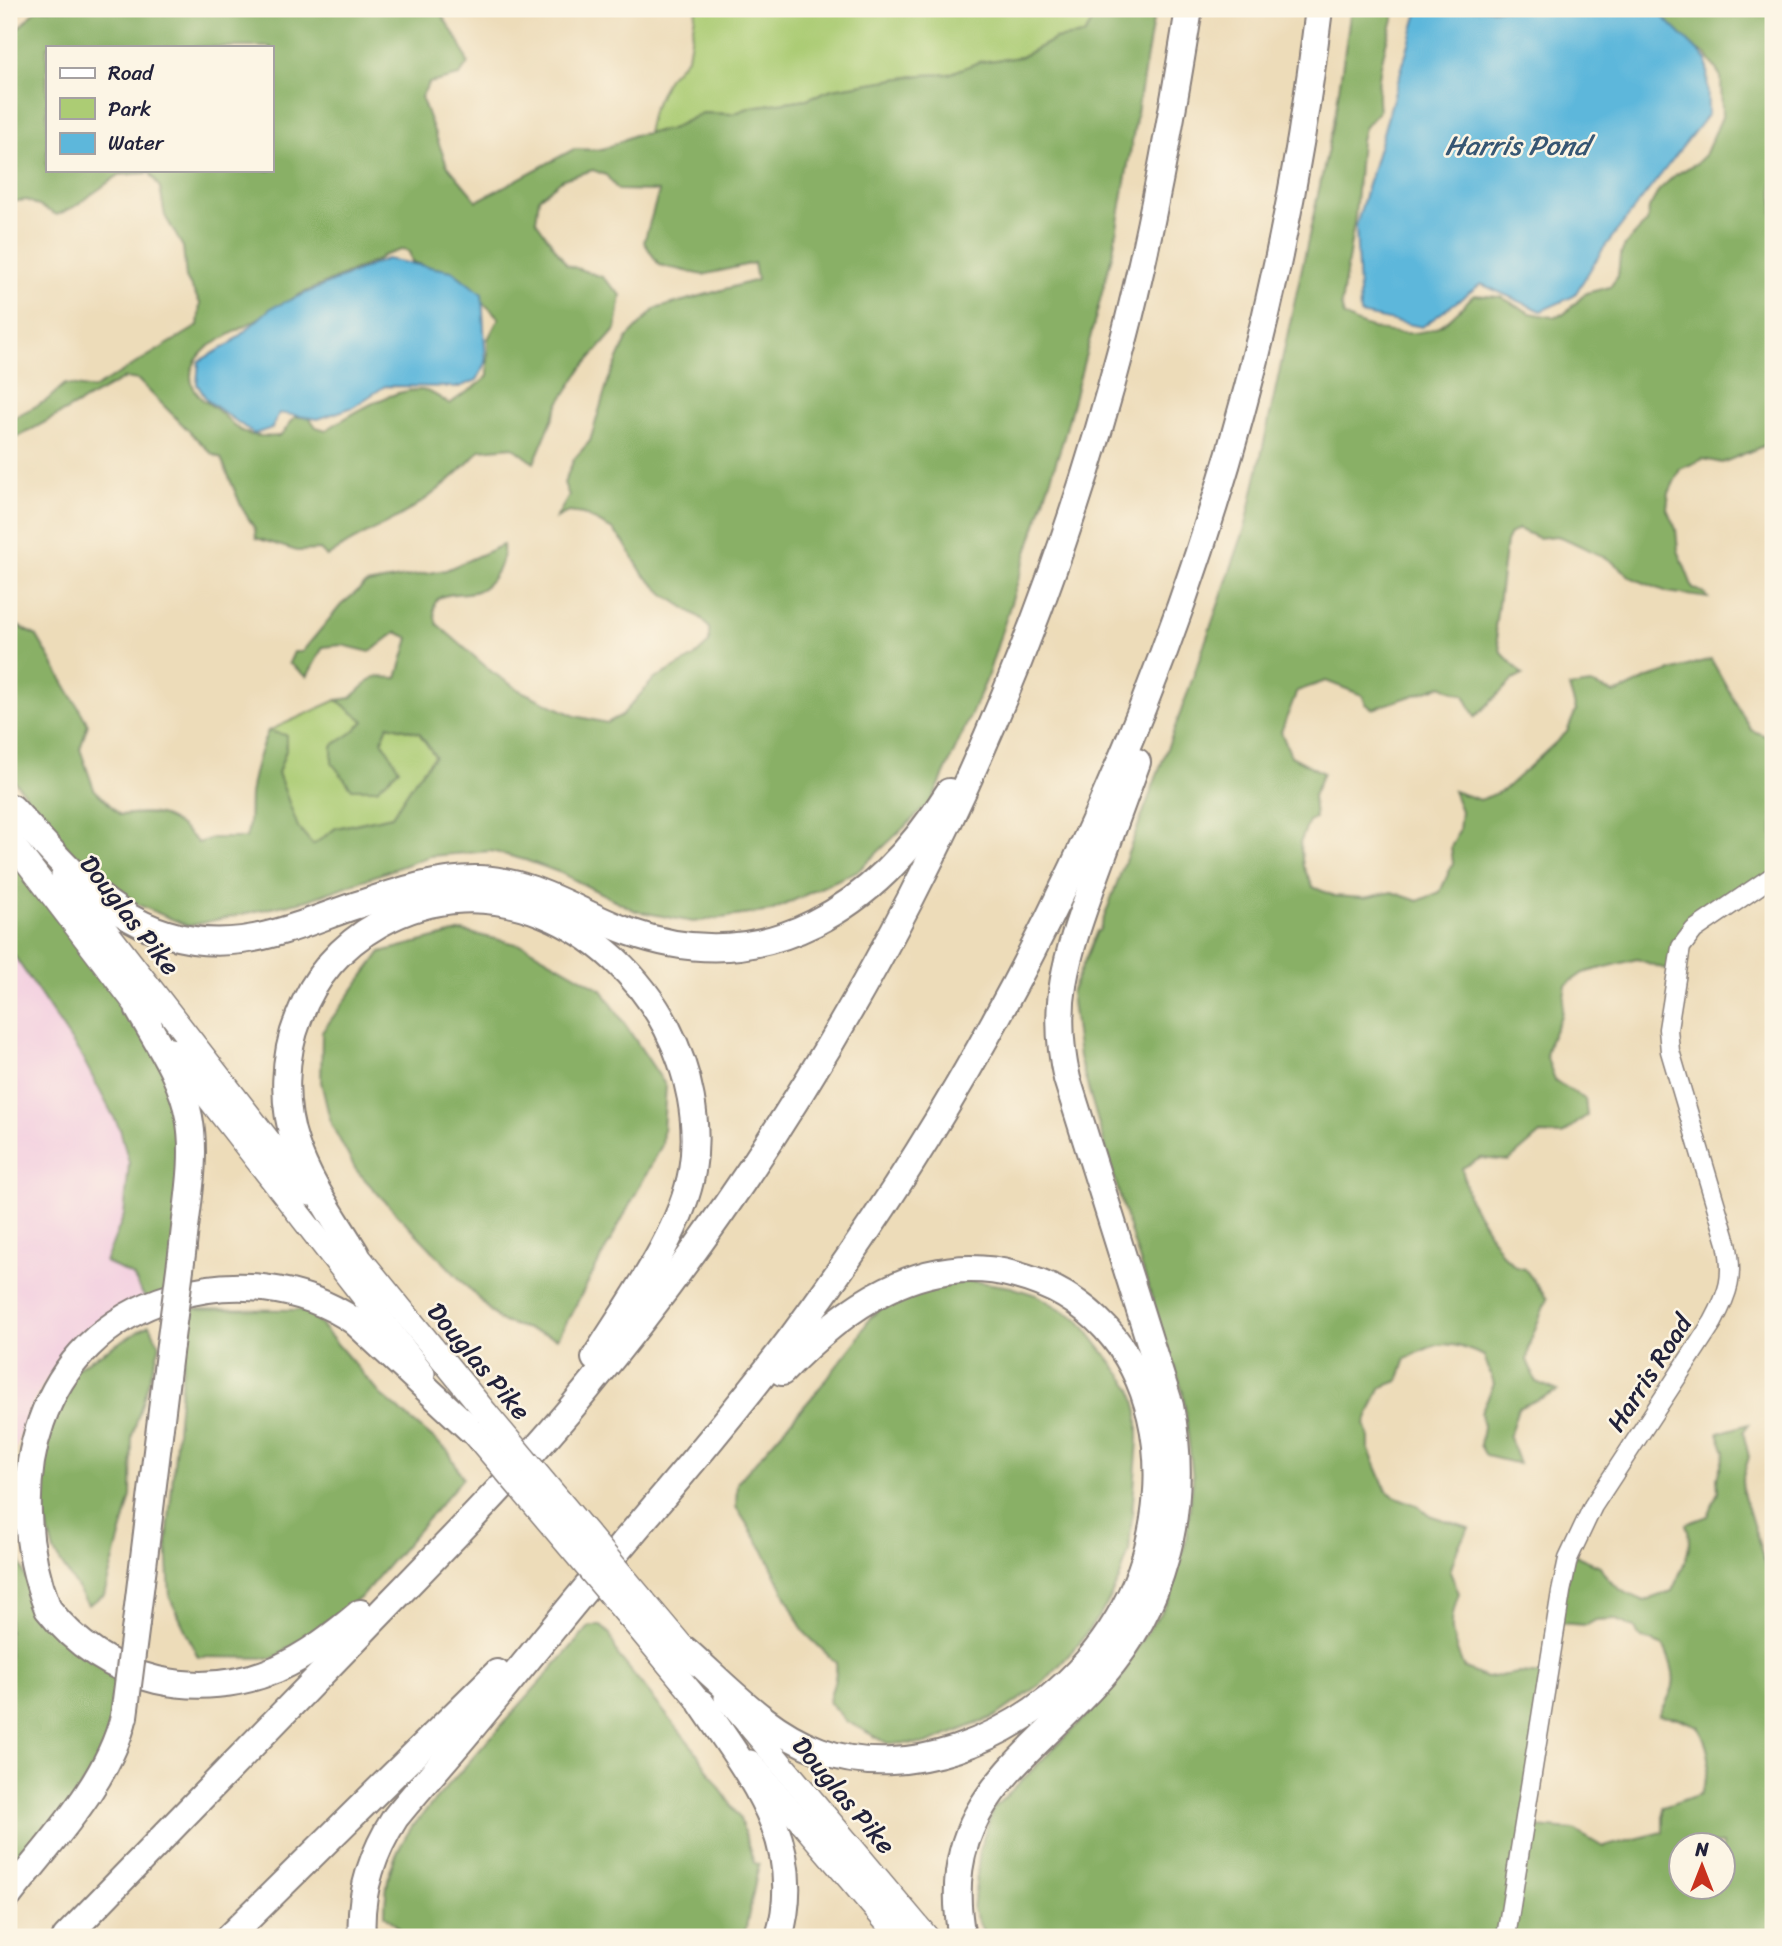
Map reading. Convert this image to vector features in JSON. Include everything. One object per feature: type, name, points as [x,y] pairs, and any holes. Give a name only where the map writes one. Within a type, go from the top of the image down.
[{"type":"highway","points":[[66,1937],[527,1458],[645,1318],[729,1204],[782,1125],[844,1023],[902,919],[949,823],[1038,615],[1076,503],[1123,343],[1154,204],[1189,9]]},
{"type":"highway","points":[[962,1937],[958,1908],[959,1877],[964,1847],[974,1819],[998,1782],[1099,1679],[1125,1645],[1144,1614],[1158,1583],[1174,1523],[1177,1461],[1170,1406],[1067,1079],[1059,1011],[1070,948],[1176,656],[1190,610],[1277,264],[1295,171],[1319,9]]},
{"type":"highway","points":[[362,1937],[362,1908],[368,1876],[386,1833],[410,1800],[740,1404],[832,1281],[905,1172],[984,1040],[1040,935],[1101,806],[1172,630],[1217,495]]},
{"type":"highway","points":[[10,806],[96,896],[138,923],[160,933],[185,939],[214,942],[256,937],[411,888],[447,880],[481,879],[535,889],[617,927],[649,938],[704,946],[742,944],[780,936],[816,922],[848,904],[878,881],[904,855],[927,825],[1002,703]]},
{"type":"highway","points":[[356,1254],[302,1160],[291,1129],[287,1104],[288,1058],[296,1024],[310,992],[331,963],[356,939],[387,919],[416,907],[465,899],[505,902],[545,914],[578,931],[608,953],[649,998],[677,1052],[688,1086],[694,1119],[692,1169],[680,1211],[657,1257],[592,1363],[527,1458]]},
{"type":"highway","points":[[9,1895],[95,1783],[115,1746],[124,1716],[183,1246],[192,1153],[189,1115],[176,1079],[139,1010]]},
{"type":"highway","points":[[656,1506],[789,1364],[837,1320],[893,1286],[916,1277],[948,1270],[979,1269],[1027,1278],[1057,1290],[1087,1310],[1111,1334],[1130,1360],[1144,1392],[1154,1427],[1157,1478],[1153,1524],[1142,1566],[1129,1599],[1108,1635],[1079,1672],[1042,1705],[999,1731],[948,1751],[911,1759],[875,1761],[832,1755],[800,1742],[765,1720],[685,1650]]},
{"type":"highway","points":[[473,1517],[342,1629],[309,1652],[275,1669],[245,1679],[187,1685],[124,1669],[97,1655],[61,1625],[26,1573],[14,1534],[10,1503],[13,1462],[23,1423],[42,1389],[61,1365],[83,1344],[123,1317],[163,1300],[208,1289],[237,1287],[278,1290],[305,1296],[332,1308],[374,1338],[476,1425]]},
{"type":"highway","points":[[229,1937],[501,1670],[628,1538]]},
{"type":"highway","points":[[701,1703],[756,1786],[775,1822],[780,1839],[786,1888],[779,1937]]},
{"type":"main road","name":"Douglas Pike","points":[[10,806],[356,1254],[476,1425]]},
{"type":"main road","name":"Douglas Pike","points":[[9,839],[374,1313],[637,1609],[701,1703],[900,1937]]},
{"type":"main road","name":"Douglas Pike","points":[[637,1609],[685,1650],[927,1937]]},
{"type":"street","name":"Harris Road","points":[[1506,1937],[1568,1559],[1593,1506],[1713,1322],[1727,1297],[1731,1283],[1731,1261],[1727,1243],[1670,1051],[1668,1029],[1681,947],[1694,930],[1773,876]]},
{"type":"shaded area","points":[[9,948],[82,1057],[120,1129],[130,1163],[124,1215],[105,1262],[133,1276],[149,1306],[85,1342],[46,1380],[27,1414],[11,1463],[9,1463]]},
{"type":"green space","points":[[37,9],[443,9],[441,14],[460,43],[468,63],[459,76],[429,83],[421,97],[447,165],[477,201],[574,149],[602,150],[634,135],[669,130],[702,113],[733,114],[751,107],[807,99],[832,89],[921,75],[949,74],[979,62],[1021,57],[1055,39],[1084,35],[1100,9],[1155,9],[1113,251],[1064,437],[986,681],[932,801],[859,870],[771,911],[693,922],[636,911],[561,873],[491,851],[430,856],[308,900],[188,926],[111,893],[78,861],[9,774],[9,621],[37,636],[88,724],[80,749],[94,789],[120,815],[145,813],[163,816],[180,826],[198,843],[212,838],[246,838],[253,778],[268,731],[286,735],[286,750],[278,773],[298,827],[313,845],[336,828],[392,816],[435,756],[419,733],[388,725],[382,740],[399,769],[377,789],[352,789],[332,763],[332,746],[364,721],[337,700],[351,698],[374,677],[397,678],[409,638],[396,632],[370,652],[342,645],[323,647],[307,677],[289,663],[294,652],[302,652],[341,605],[366,584],[446,570],[503,545],[497,572],[488,584],[477,591],[439,598],[434,612],[437,624],[492,672],[521,691],[575,716],[607,723],[622,715],[653,680],[694,657],[709,643],[709,628],[702,619],[665,595],[643,574],[613,530],[583,514],[568,512],[556,518],[569,496],[564,483],[574,459],[590,441],[608,381],[628,337],[655,309],[757,280],[754,263],[703,275],[659,265],[644,242],[659,191],[618,190],[606,175],[593,170],[563,179],[539,198],[536,221],[567,265],[602,277],[621,295],[616,329],[582,368],[559,403],[534,463],[513,447],[480,450],[460,471],[426,499],[327,557],[320,550],[297,551],[256,538],[255,529],[242,508],[221,458],[212,454],[138,380],[125,378],[9,442],[9,420],[46,401],[65,384],[93,389],[198,326],[200,303],[186,278],[183,247],[165,216],[160,188],[150,173],[119,175],[74,207],[57,215],[27,200],[9,202],[9,34],[13,34]],"holes":[[[404,249],[409,252],[412,262],[433,270],[458,285],[499,318],[488,339],[488,376],[450,404],[426,391],[402,392],[374,403],[326,430],[316,427],[309,417],[295,417],[282,433],[274,436],[246,433],[196,392],[191,378],[192,372],[197,359],[208,347],[301,294],[382,256]]]},
{"type":"green space","points":[[696,9],[1100,9],[1084,35],[1055,39],[1021,57],[979,62],[949,74],[921,75],[832,89],[807,99],[751,107],[733,114],[702,113],[669,130],[647,133],[652,111],[668,78],[688,57]]},
{"type":"green space","points":[[1351,9],[1396,9],[1380,72],[1379,111],[1364,128],[1361,140],[1355,217],[1341,305],[1344,316],[1354,321],[1378,330],[1405,333],[1430,330],[1441,325],[1474,295],[1501,297],[1530,313],[1552,317],[1564,314],[1586,293],[1610,287],[1618,276],[1620,256],[1625,245],[1647,222],[1649,208],[1659,190],[1675,175],[1697,163],[1705,155],[1722,117],[1721,77],[1706,54],[1682,45],[1654,9],[1773,9],[1773,442],[1722,463],[1703,459],[1680,469],[1669,493],[1667,509],[1676,529],[1678,550],[1693,588],[1708,598],[1667,592],[1632,578],[1610,560],[1568,540],[1557,536],[1538,538],[1518,529],[1510,534],[1506,542],[1495,628],[1501,652],[1523,675],[1513,680],[1475,717],[1464,695],[1441,686],[1373,709],[1366,704],[1362,695],[1326,681],[1297,691],[1281,732],[1291,756],[1323,773],[1313,796],[1315,818],[1309,821],[1300,843],[1303,866],[1313,887],[1334,896],[1364,898],[1392,892],[1418,901],[1440,892],[1453,863],[1451,847],[1459,831],[1461,811],[1453,791],[1480,800],[1504,790],[1567,732],[1576,710],[1569,687],[1591,684],[1614,693],[1620,692],[1648,678],[1711,659],[1751,730],[1773,739],[1773,874],[1704,921],[1676,973],[1637,959],[1583,973],[1566,985],[1561,1016],[1546,1056],[1556,1082],[1585,1099],[1587,1115],[1562,1135],[1540,1134],[1509,1161],[1481,1158],[1462,1168],[1469,1199],[1502,1254],[1516,1267],[1525,1269],[1547,1299],[1530,1342],[1527,1360],[1536,1382],[1558,1391],[1518,1408],[1509,1437],[1519,1464],[1486,1456],[1480,1445],[1483,1427],[1481,1412],[1494,1384],[1484,1356],[1461,1347],[1436,1345],[1406,1359],[1398,1381],[1380,1388],[1365,1424],[1369,1450],[1386,1490],[1419,1506],[1429,1515],[1469,1528],[1458,1547],[1450,1572],[1459,1593],[1452,1631],[1464,1668],[1486,1678],[1518,1673],[1546,1675],[1522,1826],[1574,1830],[1603,1847],[1663,1832],[1663,1807],[1700,1794],[1707,1776],[1709,1760],[1698,1726],[1678,1718],[1659,1716],[1674,1682],[1672,1666],[1664,1646],[1639,1637],[1635,1628],[1614,1619],[1596,1620],[1587,1625],[1557,1623],[1572,1554],[1600,1566],[1613,1584],[1644,1601],[1672,1591],[1688,1550],[1686,1524],[1708,1516],[1718,1492],[1717,1477],[1725,1452],[1718,1433],[1749,1424],[1743,1432],[1749,1457],[1742,1479],[1743,1492],[1771,1583],[1773,1619],[1773,1937],[986,1937],[973,1910],[980,1848],[993,1809],[1118,1684],[1138,1645],[1169,1600],[1186,1540],[1193,1479],[1183,1393],[1130,1231],[1079,1057],[1071,993],[1099,931],[1184,703],[1246,525],[1335,116]]},
{"type":"green space","points":[[337,700],[364,721],[332,746],[382,740],[388,725],[419,733],[435,756],[392,816],[336,828],[313,845],[298,828],[278,773],[286,750],[268,731]]},
{"type":"green space","points":[[9,856],[156,1047],[184,1106],[174,1297],[149,1306],[133,1276],[105,1262],[124,1215],[129,1163],[120,1129],[82,1057],[9,948]]},
{"type":"green space","points":[[462,931],[525,946],[602,990],[666,1086],[662,1145],[558,1338],[500,1321],[356,1170],[331,1124],[321,1082],[322,1032],[381,952]]},
{"type":"green space","points":[[973,1281],[1011,1287],[1036,1295],[1078,1319],[1132,1389],[1138,1412],[1138,1440],[1129,1551],[1106,1606],[1078,1645],[1044,1682],[996,1716],[926,1744],[887,1743],[846,1721],[829,1702],[836,1663],[803,1631],[764,1551],[736,1507],[737,1483],[813,1396],[857,1340],[869,1319],[892,1299],[931,1286]]},
{"type":"green space","points":[[188,1309],[308,1310],[381,1395],[448,1451],[463,1478],[360,1598],[274,1658],[198,1657],[170,1598],[167,1542]]},
{"type":"green space","points":[[149,1325],[160,1345],[132,1436],[131,1496],[104,1595],[88,1605],[54,1552],[33,1475],[68,1373]]},
{"type":"green space","points":[[9,1514],[14,1543],[26,1579],[127,1674],[123,1723],[9,1896]]},
{"type":"green space","points":[[590,1626],[601,1626],[610,1634],[618,1655],[695,1750],[740,1819],[754,1863],[759,1864],[744,1937],[402,1937],[400,1929],[385,1915],[385,1902],[391,1868],[406,1836]]},
{"type":"water","name":"Harris Pond","points":[[1419,9],[1655,9],[1707,60],[1708,114],[1603,249],[1574,296],[1541,311],[1481,284],[1422,327],[1360,314],[1356,226]]},
{"type":"water","points":[[386,259],[452,271],[482,294],[486,363],[477,380],[459,387],[385,386],[353,407],[318,419],[279,413],[272,428],[254,434],[207,400],[197,384],[199,361],[230,344],[271,308]]}]
